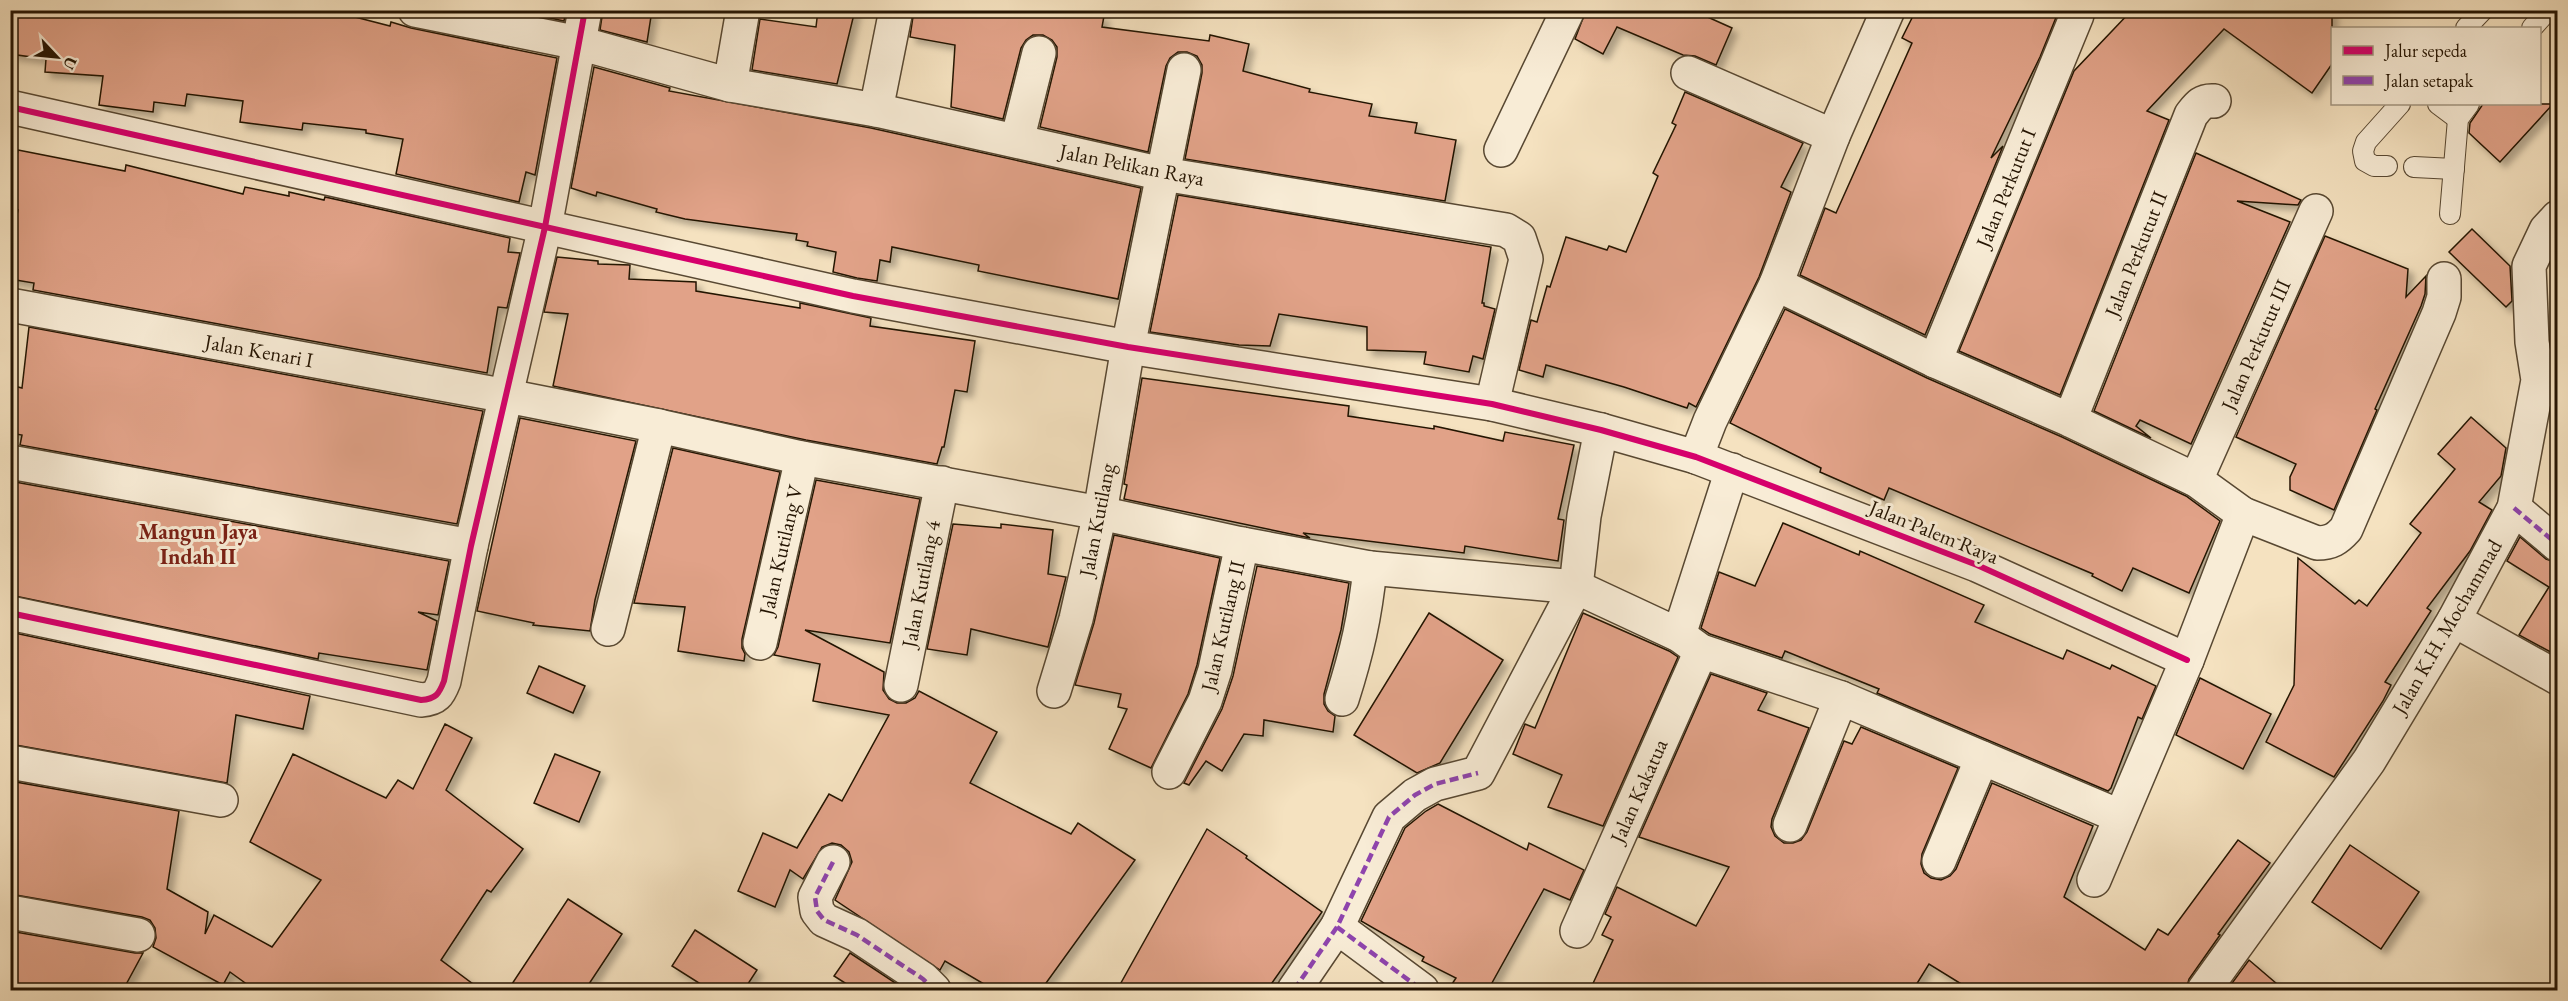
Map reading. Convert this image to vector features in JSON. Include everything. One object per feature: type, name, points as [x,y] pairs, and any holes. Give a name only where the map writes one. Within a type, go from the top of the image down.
[{"type":"street","name":"Jalan Pelikan Raya","points":[[415,10],[579,43],[730,85],[876,110],[1162,174],[1506,230],[1519,238],[1526,259],[1492,404]]},
{"type":"street","points":[[10,613],[422,699],[432,699],[437,696],[444,681],[471,546],[545,227],[585,10]]},
{"type":"street","points":[[730,85],[743,10]]},
{"type":"street","points":[[876,110],[896,10]]},
{"type":"street","points":[[1501,150],[1568,10]]},
{"type":"street","points":[[1696,456],[1710,421],[1776,284],[1833,136],[1888,10]]},
{"type":"street","name":"Jalan Perkutut I","points":[[1935,361],[2077,15]]},
{"type":"street","points":[[1017,141],[1039,52]]},
{"type":"street","name":"Jalan Kutilang","points":[[1054,691],[1076,619],[1100,513],[1128,347],[1184,70]]},
{"type":"street","points":[[1688,73],[1833,136]]},
{"type":"street","name":"Jalan Perkutut II","points":[[2070,420],[2191,115],[2198,106],[2207,101],[2214,101]]},
{"type":"street","name":"Jalan Palem Raya","points":[[10,107],[854,296],[1128,347],[1492,404],[1601,430],[1696,456],[1977,566],[2187,660]]},
{"type":"street","name":"Jalan Perkutut III","points":[[2196,480],[2316,211]]},
{"type":"street","name":"Jalan K.H. Mochammad","points":[[2204,990],[2369,761],[2454,620],[2514,508],[2538,380],[2531,322],[2529,266],[2546,230],[2558,217]]},
{"type":"street","points":[[1776,284],[1935,361],[2070,420],[2196,480],[2243,514],[2317,543],[2328,543],[2338,538],[2346,529],[2439,313],[2444,297],[2444,279]]},
{"type":"street","name":"Jalan Kenari I","points":[[10,305],[507,396],[659,426],[802,458],[1100,513],[1242,544],[1370,568],[1576,587],[1690,643],[1841,698],[2120,816]]},
{"type":"street","points":[[608,629],[659,426]]},
{"type":"street","points":[[1294,990],[1337,927],[1389,817],[1415,795],[1435,784],[1478,773],[1576,587],[1584,516],[1601,430]]},
{"type":"street","name":"Jalan Kutilang V","points":[[760,643],[802,458]]},
{"type":"street","points":[[10,462],[471,546]]},
{"type":"street","name":"Jalan Kakatua","points":[[1577,931],[1690,643],[1732,470]]},
{"type":"street","name":"Jalan Kutilang 4","points":[[901,685],[942,483]]},
{"type":"street","points":[[2514,508],[2558,545]]},
{"type":"street","points":[[2094,880],[2187,660],[2243,514]]},
{"type":"street","name":"Jalan Kutilang II","points":[[1169,772],[1205,701],[1215,669],[1242,544]]},
{"type":"street","points":[[1342,699],[1361,634],[1370,568]]},
{"type":"street","points":[[2454,620],[2558,678]]},
{"type":"street","points":[[1790,825],[1841,698]]},
{"type":"street","points":[[1939,861],[1982,758]]},
{"type":"street","points":[[10,762],[221,800]]},
{"type":"street","points":[[833,862],[815,897],[817,911],[824,920],[867,941],[934,990]]},
{"type":"street","points":[[10,912],[138,935]]},
{"type":"street","points":[[1337,927],[1422,990]]},
{"type":"lane","points":[[2467,27],[2483,10]]},
{"type":"lane","points":[[2533,27],[2548,10]]},
{"type":"lane","points":[[2387,166],[2374,166],[2365,161],[2363,151],[2366,142],[2399,105]]},
{"type":"lane","points":[[2442,105],[2463,111],[2450,214]]},
{"type":"lane","points":[[2414,167],[2454,169]]},
{"type":"building","points":[[10,10],[328,10],[390,26],[391,22],[557,58],[535,175],[526,172],[519,202],[396,174],[403,139],[366,133],[366,130],[303,123],[302,130],[240,122],[243,101],[187,94],[185,106],[154,102],[153,112],[99,105],[103,76],[45,72],[46,59],[10,54]]},
{"type":"building","points":[[513,10],[566,10],[564,21]]},
{"type":"building","points":[[603,10],[652,10],[647,42],[600,30]]},
{"type":"building","points":[[818,10],[855,10],[837,84],[752,70],[760,19],[816,27]]},
{"type":"building","points":[[914,10],[1068,10],[1104,16],[1102,27],[1209,41],[1210,35],[1249,44],[1243,71],[1310,89],[1309,92],[1372,104],[1369,116],[1417,123],[1415,133],[1456,140],[1445,201],[1185,159],[1202,73],[1202,65],[1197,56],[1187,52],[1178,52],[1170,58],[1166,66],[1148,152],[1040,127],[1057,57],[1057,47],[1052,40],[1043,35],[1033,35],[1021,48],[1003,119],[951,107],[955,45],[910,37]]},
{"type":"building","points":[[1586,10],[1692,10],[1732,28],[1716,65],[1695,56],[1683,55],[1617,27],[1603,54],[1575,39]]},
{"type":"building","points":[[1916,10],[2059,10],[2040,57],[1991,158],[2003,146],[1925,335],[1800,275],[1825,208],[1836,213],[1912,43],[1902,38]]},
{"type":"building","points":[[2132,10],[2332,10],[2331,65],[2312,93],[2224,29],[2147,111],[2169,120],[2060,395],[1959,351],[2074,71]]},
{"type":"building","points":[[594,67],[670,88],[669,91],[871,128],[1141,188],[1118,299],[978,271],[979,265],[892,247],[890,262],[880,260],[877,281],[857,278],[833,272],[836,252],[807,246],[808,242],[796,240],[797,234],[685,219],[656,212],[657,209],[597,192],[596,196],[571,188]]},
{"type":"building","points":[[1685,92],[1803,143],[1781,187],[1791,192],[1759,277],[1696,407],[1689,403],[1687,408],[1546,365],[1543,377],[1519,370],[1531,320],[1537,322],[1547,286],[1550,287],[1566,237],[1607,250],[1609,246],[1626,252],[1658,176],[1653,173],[1676,125],[1672,123]]},
{"type":"building","points":[[2553,104],[2500,162],[2469,133],[2470,123],[2482,105]]},
{"type":"building","points":[[18,150],[125,171],[126,165],[243,194],[245,187],[289,196],[289,192],[324,200],[325,197],[510,238],[508,252],[520,253],[507,308],[498,307],[487,373],[33,290],[34,283],[10,279],[10,251],[18,210],[10,209],[10,191]]},
{"type":"building","points":[[2196,153],[2301,200],[2298,205],[2237,201],[2290,222],[2191,444],[2140,420],[2136,426],[2151,438],[2094,411]]},
{"type":"building","points":[[1178,195],[1491,247],[1482,303],[1484,306],[1495,309],[1483,359],[1473,356],[1469,372],[1424,364],[1426,352],[1367,350],[1367,327],[1279,314],[1270,346],[1239,345],[1150,332]]},
{"type":"building","points":[[2472,229],[2510,266],[2512,301],[2506,307],[2449,252]]},
{"type":"building","points":[[2325,236],[2408,269],[2406,297],[2426,276],[2425,294],[2421,306],[2375,409],[2377,410],[2334,510],[2290,490],[2290,477],[2296,464],[2236,437]]},
{"type":"building","points":[[557,257],[598,261],[598,264],[630,265],[629,279],[696,282],[696,291],[800,308],[800,303],[871,318],[870,326],[975,341],[967,392],[955,390],[944,447],[942,447],[937,464],[806,440],[553,386],[568,314],[544,312]]},
{"type":"building","points":[[1785,309],[1927,378],[2062,437],[2186,496],[2220,521],[2189,593],[2133,568],[2122,591],[2092,576],[2093,574],[1889,488],[1884,500],[1820,472],[1821,468],[1730,423]]},
{"type":"building","points":[[29,327],[483,411],[457,524],[20,445],[22,435],[10,433],[10,385],[22,388]]},
{"type":"building","points":[[1142,378],[1349,406],[1348,416],[1434,429],[1434,426],[1503,441],[1505,432],[1574,445],[1558,519],[1564,520],[1558,561],[1465,546],[1464,553],[1303,533],[1310,538],[1124,499],[1127,485],[1124,484]]},
{"type":"building","points":[[2471,417],[2506,448],[2501,476],[2479,502],[2492,510],[2470,551],[2427,608],[2431,611],[2385,682],[2391,685],[2383,701],[2334,777],[2266,742],[2294,685],[2298,558],[2355,604],[2359,600],[2367,606],[2421,533],[2410,524],[2455,469],[2438,454]]},
{"type":"building","points":[[520,418],[636,441],[595,600],[590,631],[533,625],[534,623],[477,611]]},
{"type":"building","points":[[673,448],[780,472],[742,639],[744,661],[678,651],[685,607],[634,603]]},
{"type":"building","points":[[816,480],[920,499],[890,643],[805,630],[884,672],[883,690],[889,699],[897,703],[906,703],[915,698],[919,691],[997,732],[970,783],[1071,834],[1078,823],[1135,860],[1041,990],[994,990],[945,961],[940,970],[835,900],[852,862],[849,852],[841,845],[832,843],[822,847],[803,879],[790,870],[775,907],[738,891],[763,833],[797,848],[829,794],[842,801],[889,715],[813,701],[820,664],[774,655],[778,647]]},
{"type":"building","points":[[15,482],[449,561],[438,615],[418,612],[437,621],[427,670],[319,653],[318,659],[10,595],[10,513]]},
{"type":"building","points":[[1783,523],[1859,555],[1860,551],[1984,605],[1975,622],[2063,659],[2067,650],[2110,669],[2112,665],[2156,686],[2142,719],[2138,717],[2111,788],[2108,791],[1877,693],[1879,689],[1785,651],[1782,658],[1710,634],[1701,628],[1719,572],[1755,586]]},
{"type":"building","points":[[953,524],[1001,528],[1001,524],[1053,530],[1048,574],[1066,577],[1048,647],[971,629],[967,655],[927,649]]},
{"type":"building","points":[[1114,535],[1220,558],[1197,665],[1188,694],[1151,768],[1109,749],[1127,709],[1118,707],[1121,694],[1075,685],[1094,623]]},
{"type":"building","points":[[2520,537],[2546,559],[2558,563],[2558,656],[2519,635],[2549,587],[2507,561]]},
{"type":"building","points":[[1257,566],[1349,583],[1341,630],[1324,694],[1324,704],[1335,716],[1333,732],[1264,720],[1263,736],[1244,734],[1222,771],[1206,761],[1189,785],[1184,783],[1222,709],[1233,676]]},
{"type":"building","points":[[1429,613],[1503,660],[1440,763],[1417,773],[1354,735]]},
{"type":"building","points":[[1583,613],[1678,657],[1603,826],[1548,807],[1562,775],[1513,754],[1525,724],[1535,728]]},
{"type":"building","points":[[10,632],[310,696],[303,729],[236,715],[227,783],[10,744]]},
{"type":"building","points":[[539,666],[585,686],[573,713],[527,693]]},
{"type":"building","points":[[1711,674],[1767,693],[1758,710],[1809,728],[1772,819],[1771,827],[1775,836],[1784,843],[1801,840],[1807,832],[1844,741],[1852,744],[1861,727],[1958,768],[1922,854],[1921,864],[1924,873],[1931,878],[1941,880],[1950,876],[1956,869],[1992,783],[2093,826],[2064,897],[2145,950],[2158,929],[2168,935],[2238,840],[2270,863],[2218,934],[2220,935],[2189,979],[2186,990],[1971,990],[1929,964],[1913,990],[1590,990],[1613,940],[1602,935],[1611,917],[1605,914],[1617,887],[1696,926],[1729,867],[1639,837]]},
{"type":"building","points":[[2200,678],[2271,714],[2243,769],[2176,735]]},
{"type":"building","points":[[445,724],[472,738],[446,790],[523,849],[491,892],[487,890],[441,960],[481,990],[255,990],[230,972],[223,985],[153,947],[156,938],[155,928],[150,920],[10,894],[10,866],[15,820],[10,820],[10,781],[179,811],[167,889],[208,912],[205,934],[214,915],[272,947],[321,880],[250,842],[293,754],[386,798],[398,780],[413,789]]},
{"type":"building","points":[[555,754],[600,772],[579,822],[534,803]]},
{"type":"building","points":[[1438,804],[1527,850],[1529,843],[1584,870],[1570,900],[1544,889],[1488,990],[1448,990],[1456,978],[1422,961],[1424,957],[1361,921],[1405,828]]},
{"type":"building","points":[[1207,829],[1322,912],[1267,990],[1117,990]]},
{"type":"building","points":[[2350,845],[2419,892],[2381,949],[2312,902]]},
{"type":"building","points":[[568,899],[622,934],[585,990],[508,990]]},
{"type":"building","points":[[695,930],[757,970],[744,990],[710,990],[672,966]]},
{"type":"building","points":[[10,931],[143,953],[123,990],[10,990]]},
{"type":"building","points":[[850,953],[906,990],[856,990],[834,976]]},
{"type":"building","points":[[2249,960],[2284,990],[2227,990]]},
{"type":"marked path","points":[[2514,508],[2558,545]]},
{"type":"marked path","points":[[1294,990],[1337,927],[1389,817],[1415,795],[1435,784],[1478,773]]},
{"type":"marked path","points":[[833,862],[815,897],[817,911],[824,920],[857,935],[923,979],[934,990]]},
{"type":"marked path","points":[[1337,927],[1422,990]]},
{"type":"cycle path","points":[[10,613],[421,700],[436,695],[444,681],[471,546],[545,227],[585,10]]},
{"type":"cycle path","points":[[10,107],[853,296],[1128,347],[1492,404],[1601,430],[1696,457],[1977,565],[2187,660]]},
{"type":"district","name":"Mangun Jaya Indah II","points":[[198,544]]}]
